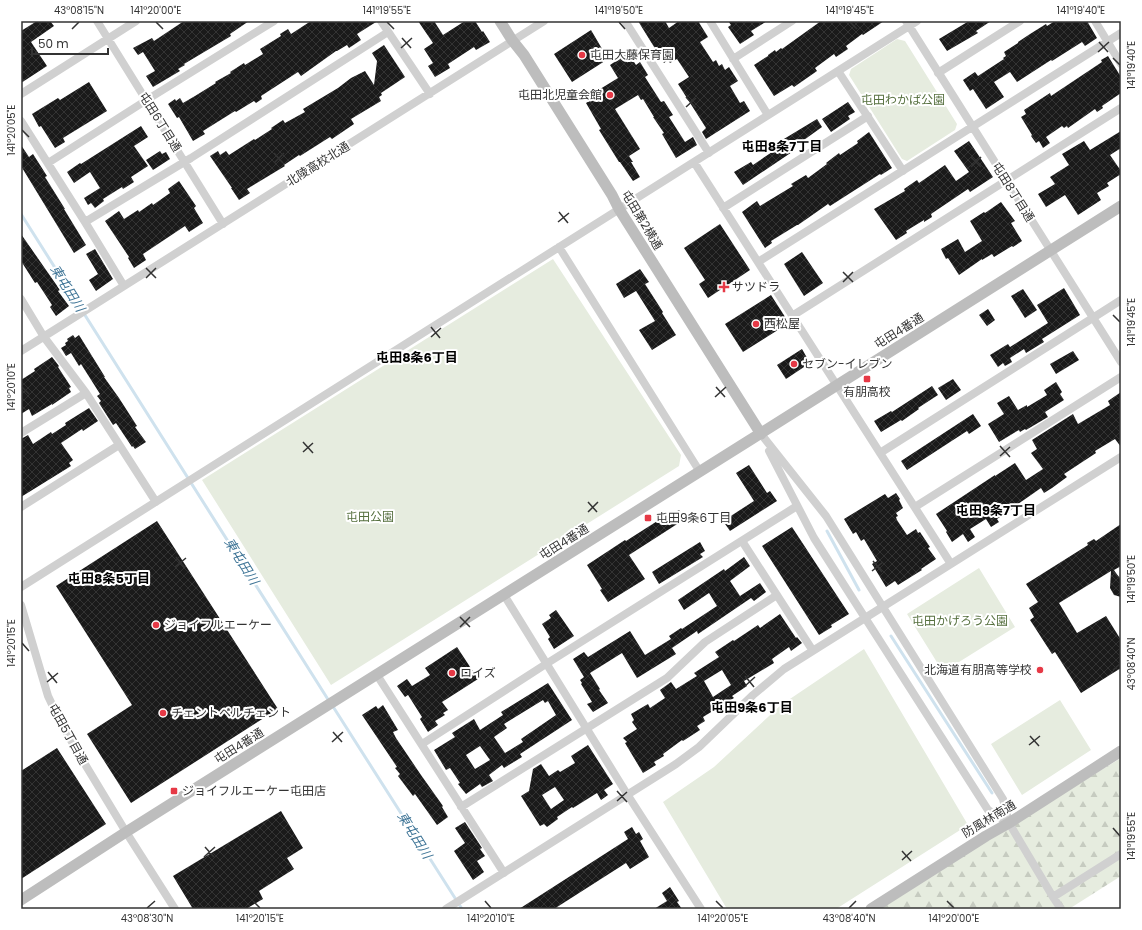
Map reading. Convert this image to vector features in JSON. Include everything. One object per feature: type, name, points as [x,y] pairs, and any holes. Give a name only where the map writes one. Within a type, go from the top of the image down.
[{"type":"street","name":"屯田6丁目通","points":[[97,21],[223,224]]},
{"type":"street","points":[[21,94],[136,21]]},
{"type":"street","points":[[48,163],[146,100],[274,21]]},
{"type":"street","points":[[381,21],[430,94]]},
{"type":"street","name":"屯田第2横通","points":[[500,21],[524,55],[761,434]]},
{"type":"street","name":"北陵高校北通","points":[[44,337],[544,21]]},
{"type":"street","points":[[625,21],[709,153]]},
{"type":"street","points":[[710,21],[768,115]]},
{"type":"street","points":[[733,59],[792,21]]},
{"type":"street","points":[[21,586],[709,153],[838,71],[908,24],[917,21]]},
{"type":"street","points":[[938,73],[1020,21]]},
{"type":"street","points":[[1095,21],[1121,64]]},
{"type":"street","name":"屯田8丁目通","points":[[908,24],[1121,362]]},
{"type":"street","points":[[85,222],[185,161],[388,32]]},
{"type":"street","points":[[758,262],[1121,33]]},
{"type":"street","points":[[838,71],[903,171]]},
{"type":"street","points":[[792,316],[1121,108]]},
{"type":"street","points":[[723,208],[868,116]]},
{"type":"street","points":[[21,122],[124,286]]},
{"type":"street","points":[[694,162],[951,564]]},
{"type":"street","name":"屯田4番通","points":[[21,900],[126,832],[761,434],[1121,206]]},
{"type":"street","points":[[559,247],[700,472]]},
{"type":"street","points":[[21,299],[44,337],[86,393],[156,502]]},
{"type":"street","points":[[880,453],[1121,300]]},
{"type":"street","points":[[21,351],[44,337]]},
{"type":"street","points":[[914,507],[1121,377]]},
{"type":"street","points":[[21,433],[86,393]]},
{"type":"street","points":[[761,434],[814,538],[988,810],[1008,823]]},
{"type":"street","points":[[761,434],[826,516],[1003,799],[1008,823],[1061,909]]},
{"type":"street","points":[[21,507],[119,445]]},
{"type":"street","points":[[447,908],[676,764],[699,747],[753,695],[784,669],[1121,457]]},
{"type":"street","points":[[422,744],[797,506]]},
{"type":"street","points":[[742,541],[813,651]]},
{"type":"street","points":[[504,595],[586,728],[701,909]]},
{"type":"street","points":[[461,807],[666,678],[705,642],[777,595]]},
{"type":"street","name":"屯田5丁目通","points":[[21,605],[48,696],[58,718],[126,832],[175,909]]},
{"type":"street","points":[[377,675],[504,873]]},
{"type":"street","name":"防風林南通","points":[[871,909],[1121,751]]},
{"type":"street","points":[[1053,897],[1121,854]]},
{"type":"green space","name":"屯田わかば公園","points":[[897,39],[905,41],[957,124],[955,130],[907,161],[902,159],[849,75],[851,69]]},
{"type":"green space","name":"屯田公園","points":[[553,259],[681,455],[679,466],[331,685],[202,480]]},
{"type":"green space","name":"屯田かげろう公園","points":[[979,568],[1015,627],[943,672],[907,614]]},
{"type":"green space","points":[[864,649],[968,825],[836,909],[727,909],[663,802],[714,767],[781,705]]},
{"type":"green space","points":[[1060,700],[1091,750],[1022,795],[991,744]]},
{"type":"green space","points":[[1121,758],[1121,876],[1069,909],[878,909],[987,840]]},
{"type":"building","points":[[37,21],[50,21],[54,26],[31,42],[47,66],[21,83],[21,31]]},
{"type":"building","points":[[184,21],[249,21],[230,34],[231,36],[184,64],[185,65],[178,69],[180,71],[153,87],[146,76],[155,71],[143,52],[138,55],[133,48],[152,38],[154,41]]},
{"type":"building","points":[[311,21],[376,22],[357,34],[361,40],[349,48],[347,45],[336,51],[301,76],[298,72],[261,96],[262,99],[256,103],[254,101],[236,112],[235,111],[203,131],[205,134],[193,141],[179,117],[177,118],[168,104],[175,99],[176,101],[180,98],[183,103],[216,83],[215,82],[231,73],[230,72],[244,63],[245,65],[263,54],[260,49],[281,36],[280,34],[288,29],[291,34]]},
{"type":"building","points":[[418,21],[434,21],[443,35],[465,21],[475,21],[490,42],[476,50],[474,47],[448,64],[450,68],[435,77],[428,66],[433,63],[424,49],[433,43]]},
{"type":"building","points":[[638,21],[665,21],[669,28],[679,21],[698,21],[708,37],[700,42],[713,62],[716,60],[719,66],[722,64],[725,70],[729,67],[738,81],[730,86],[740,103],[744,101],[750,111],[706,139],[702,132],[706,128],[678,84],[689,77],[677,59],[670,63],[668,60],[664,63]]},
{"type":"building","points":[[728,21],[767,21],[751,31],[754,35],[740,44],[728,27],[731,25]]},
{"type":"building","points":[[821,21],[884,21],[863,35],[862,34],[846,46],[848,49],[836,57],[834,54],[815,68],[817,71],[794,87],[792,85],[774,96],[754,65],[775,50],[776,52],[781,48],[782,49]]},
{"type":"building","points":[[969,21],[991,21],[976,31],[978,33],[947,51],[939,39]]},
{"type":"building","points":[[1055,21],[1087,21],[1097,38],[1085,46],[1082,42],[1017,82],[1010,72],[994,82],[1004,97],[986,109],[973,89],[970,91],[963,80],[975,72],[978,76],[1004,59],[1003,58],[1006,56],[1004,52],[1018,42],[1046,24],[1047,26]]},
{"type":"building","points":[[591,30],[608,59],[572,82],[554,54]]},
{"type":"building","points":[[384,45],[405,77],[381,93],[382,95],[379,97],[381,101],[351,119],[354,124],[332,139],[330,137],[300,156],[299,155],[284,165],[285,166],[247,189],[250,193],[239,200],[210,156],[218,151],[220,155],[226,151],[229,155],[272,129],[271,128],[283,120],[285,123],[305,112],[303,109],[338,88],[351,78],[365,71],[374,85],[377,61],[372,53]]},
{"type":"building","points":[[628,53],[636,65],[640,62],[648,75],[645,77],[661,102],[664,101],[673,115],[669,117],[685,142],[693,137],[697,145],[676,158],[662,134],[664,133],[643,99],[641,100],[638,95],[615,109],[640,149],[629,156],[640,177],[633,181],[599,130],[601,129],[586,103],[591,100],[592,94],[618,78],[610,65]]},
{"type":"building","points":[[1108,56],[1121,77],[1121,93],[1102,106],[1103,108],[1097,112],[1095,109],[1068,128],[1067,126],[1064,128],[1062,126],[1046,137],[1050,143],[1043,148],[1039,141],[1036,143],[1021,117],[1026,114],[1024,110],[1050,93],[1051,96],[1102,62],[1101,60]]},
{"type":"building","points":[[89,82],[107,111],[63,138],[65,142],[55,148],[41,126],[39,127],[32,114],[58,98],[60,100]]},
{"type":"building","points":[[848,102],[855,112],[848,116],[850,119],[831,132],[822,119]]},
{"type":"building","points":[[817,119],[822,127],[790,150],[792,152],[743,185],[734,172],[751,162],[753,165],[772,152],[769,148]]},
{"type":"building","points":[[141,126],[148,137],[134,146],[148,166],[131,177],[134,182],[123,189],[122,187],[103,199],[104,201],[95,208],[91,203],[88,205],[84,198],[100,188],[90,172],[74,183],[67,172]]},
{"type":"building","points":[[1121,131],[1121,148],[1110,155],[1121,171],[1121,174],[1107,183],[1109,186],[1097,193],[1101,200],[1078,215],[1065,195],[1046,207],[1038,194],[1055,184],[1050,177],[1069,165],[1062,154],[1084,141],[1090,150]]},
{"type":"building","points":[[869,132],[892,168],[830,206],[828,204],[798,225],[771,241],[772,243],[765,248],[742,212],[757,201],[760,206],[793,186],[791,184],[806,175],[808,178],[839,153],[840,155],[858,143],[857,141]]},
{"type":"building","points":[[969,141],[993,177],[970,192],[968,189],[931,214],[932,217],[906,231],[907,233],[896,240],[874,209],[905,191],[904,189],[917,180],[919,183],[945,165],[956,181],[969,172],[954,151]]},
{"type":"building","points":[[21,145],[29,157],[33,154],[47,176],[45,177],[86,245],[74,253],[21,166]]},
{"type":"building","points":[[160,151],[162,154],[166,152],[170,159],[153,170],[146,160]]},
{"type":"building","points":[[179,181],[196,206],[194,208],[203,223],[189,232],[185,226],[143,254],[146,260],[134,268],[128,258],[129,257],[105,221],[119,211],[124,219],[138,210],[139,212],[152,203],[153,205],[170,193],[168,189]]},
{"type":"building","points":[[1001,202],[1015,221],[1011,223],[1022,241],[994,257],[992,254],[982,259],[959,275],[948,258],[946,259],[941,249],[958,239],[965,252],[982,241],[970,221]]},
{"type":"building","points":[[720,224],[750,270],[708,298],[699,284],[705,280],[684,248]]},
{"type":"building","points":[[21,234],[60,290],[58,291],[69,306],[56,316],[50,307],[52,305],[37,282],[35,283],[21,261]]},
{"type":"building","points":[[95,249],[113,279],[96,291],[89,280],[98,274],[86,254]]},
{"type":"building","points":[[802,252],[823,283],[804,296],[784,264]]},
{"type":"building","points":[[640,269],[649,282],[645,284],[676,335],[652,350],[639,330],[655,321],[636,291],[624,298],[616,284]]},
{"type":"building","points":[[1064,288],[1080,315],[1042,339],[1044,342],[1026,353],[1024,349],[1010,358],[1012,362],[1005,366],[1003,363],[998,367],[990,355],[1008,344],[1010,347],[1048,323],[1037,305]]},
{"type":"building","points":[[1023,289],[1037,310],[1025,318],[1011,296]]},
{"type":"building","points":[[771,295],[789,323],[743,352],[725,324]]},
{"type":"building","points":[[988,309],[995,320],[987,326],[979,315]]},
{"type":"building","points":[[73,335],[75,338],[79,335],[104,377],[137,426],[135,427],[146,442],[135,449],[133,446],[132,447],[116,423],[113,425],[99,403],[101,401],[97,396],[100,394],[81,364],[79,366],[71,353],[66,356],[61,348],[66,345],[65,343],[68,341],[67,339]]},
{"type":"building","name":"セブン-イレブン","points":[[802,349],[810,363],[786,379],[777,365]]},
{"type":"building","points":[[1073,351],[1079,360],[1056,374],[1050,364]]},
{"type":"building","points":[[52,357],[71,387],[69,388],[71,392],[32,416],[29,409],[21,414],[21,380]]},
{"type":"building","points":[[953,379],[961,390],[946,400],[938,388]]},
{"type":"building","points":[[1056,382],[1062,392],[1060,394],[1064,400],[1045,412],[1048,417],[1026,430],[1025,429],[1020,432],[1019,430],[999,442],[988,424],[1004,414],[997,403],[1009,396],[1018,410],[1027,405],[1027,407],[1047,395],[1044,390]]},
{"type":"building","points":[[932,386],[938,395],[902,421],[901,420],[881,432],[874,421],[891,411],[892,412]]},
{"type":"building","points":[[1121,392],[1121,447],[1115,439],[1095,451],[1096,453],[1064,474],[1067,477],[1052,488],[1044,493],[1041,488],[997,519],[999,522],[991,527],[986,519],[970,529],[975,537],[968,542],[963,534],[952,542],[936,514],[1015,463],[1026,480],[1043,469],[1031,453],[1037,449],[1032,440],[1073,414],[1078,424],[1110,405],[1108,401]]},
{"type":"building","points":[[89,408],[98,421],[83,431],[82,429],[61,443],[73,460],[69,463],[71,466],[21,497],[21,439],[28,435],[33,444],[51,432],[52,434],[66,425],[65,423]]},
{"type":"building","points":[[973,414],[981,426],[969,434],[967,431],[907,470],[901,461]]},
{"type":"building","points":[[749,465],[767,493],[770,491],[777,501],[730,531],[723,521],[754,501],[736,473]]},
{"type":"building","points":[[896,493],[903,508],[896,513],[898,516],[896,517],[897,520],[907,535],[916,529],[918,533],[920,532],[930,547],[928,548],[936,559],[898,585],[895,581],[886,587],[872,564],[877,561],[864,539],[861,541],[856,532],[853,534],[844,519],[885,494],[888,498]]},
{"type":"building","points":[[679,510],[685,519],[629,555],[645,579],[608,602],[587,565],[673,511],[674,513]]},
{"type":"building","points":[[157,521],[278,709],[131,803],[87,734],[132,705],[56,586]]},
{"type":"building","points":[[1121,524],[1121,566],[1114,570],[1121,581],[1121,597],[1114,595],[1110,588],[1111,571],[1059,603],[1077,633],[1106,616],[1121,640],[1121,668],[1081,693],[1055,652],[1052,654],[1030,620],[1034,617],[1029,608],[1038,602],[1026,584],[1088,545],[1087,543],[1094,539],[1096,541]]},
{"type":"building","points":[[792,527],[849,614],[831,625],[832,627],[819,635],[762,546]]},
{"type":"building","points":[[700,542],[705,551],[700,554],[703,557],[659,584],[652,572]]},
{"type":"building","points":[[744,557],[750,566],[730,581],[740,596],[760,583],[766,592],[754,601],[751,598],[698,634],[697,631],[672,648],[676,654],[637,678],[622,653],[590,673],[608,703],[593,712],[587,704],[592,702],[581,684],[582,683],[580,680],[584,677],[573,659],[584,652],[588,657],[630,631],[645,655],[671,639],[669,636],[717,606],[709,593],[684,610],[678,600],[724,569],[725,571]]},
{"type":"building","points":[[556,610],[574,636],[554,649],[548,639],[550,637],[542,624],[551,618],[549,615]]},
{"type":"building","points":[[780,614],[796,638],[797,637],[802,643],[791,651],[789,647],[772,659],[774,663],[744,681],[747,686],[732,696],[734,698],[703,717],[705,721],[697,726],[700,730],[683,741],[682,740],[663,754],[664,756],[654,762],[656,765],[643,773],[625,743],[627,742],[623,738],[637,729],[632,722],[634,720],[631,714],[648,704],[650,708],[665,698],[660,690],[671,682],[676,689],[697,676],[694,673],[719,657],[715,652],[758,625],[760,628]],"holes":[[[722,670],[731,685],[713,697],[704,681]]]},
{"type":"building","points":[[457,647],[478,679],[442,702],[448,710],[443,713],[445,715],[435,721],[438,725],[428,732],[420,719],[422,717],[408,695],[405,697],[397,686],[407,679],[412,686],[430,675],[425,668]]},
{"type":"building","points":[[548,683],[572,720],[520,754],[522,757],[504,768],[502,765],[489,775],[493,781],[482,787],[480,784],[466,794],[458,784],[460,783],[450,768],[446,770],[434,750],[455,737],[452,733],[474,719],[480,730],[503,715],[501,712]],"holes":[[[543,700],[545,703],[548,701],[556,715],[521,739],[523,742],[505,753],[494,737],[507,728],[504,724]],[[480,746],[490,760],[475,769],[466,755]]]},
{"type":"building","points":[[383,705],[398,730],[393,732],[396,738],[443,806],[442,807],[448,817],[437,825],[415,794],[413,796],[398,776],[400,774],[395,768],[397,767],[362,715],[376,706],[378,709]]},
{"type":"building","points":[[588,745],[613,784],[604,790],[608,795],[601,800],[597,793],[557,817],[558,819],[547,827],[544,824],[540,826],[521,796],[529,791],[533,769],[541,764],[549,776],[558,770],[560,772],[575,763],[571,756]],"holes":[[[555,787],[564,800],[551,809],[542,795]]]},
{"type":"building","points":[[57,748],[106,824],[21,879],[21,771]]},
{"type":"building","points":[[281,811],[303,848],[287,858],[294,869],[259,891],[263,899],[246,909],[193,909],[173,876]]},
{"type":"building","points":[[465,822],[482,848],[480,849],[485,856],[477,861],[484,872],[473,880],[454,851],[465,843],[455,828]]},
{"type":"building","points":[[632,827],[636,834],[639,832],[643,839],[640,841],[649,857],[630,869],[626,863],[554,909],[519,909],[628,839],[624,832]]},
{"type":"building","points":[[670,887],[682,909],[654,909],[667,901],[662,893]]},
{"type":"waterway","name":"東屯田川","points":[[21,214],[329,701]]},
{"type":"waterway","points":[[827,531],[859,590]]},
{"type":"waterway","points":[[891,636],[992,793]]},
{"type":"waterway","name":"東屯田川","points":[[332,705],[462,909]]},
{"type":"place","name":"屯田大藤保育園","points":[[582,55]]},
{"type":"place","name":"屯田北児童会館","points":[[610,95]]},
{"type":"place","name":"サツドラ","points":[[724,287]]},
{"type":"place","name":"西松屋","points":[[756,324]]},
{"type":"place","name":"セブン-イレブン","points":[[794,364]]},
{"type":"place","name":"有朋高校","points":[[867,379]]},
{"type":"place","name":"屯田9条6丁目","points":[[648,518]]},
{"type":"place","name":"ジョイフルエーケー","points":[[156,625]]},
{"type":"place","name":"北海道有朋高等学校","points":[[1040,670]]},
{"type":"place","name":"ロイズ","points":[[452,673]]},
{"type":"place","name":"チェントペルチェント","points":[[163,713]]},
{"type":"place","name":"ジョイフルエーケー屯田店","points":[[174,791]]},
{"type":"district","name":"屯田8条7丁目","points":[[782,146]]},
{"type":"district","name":"屯田8条6丁目","points":[[417,357]]},
{"type":"district","name":"屯田9条7丁目","points":[[996,510]]},
{"type":"district","name":"屯田8条5丁目","points":[[109,578]]},
{"type":"district","name":"屯田9条6丁目","points":[[752,707]]}]
